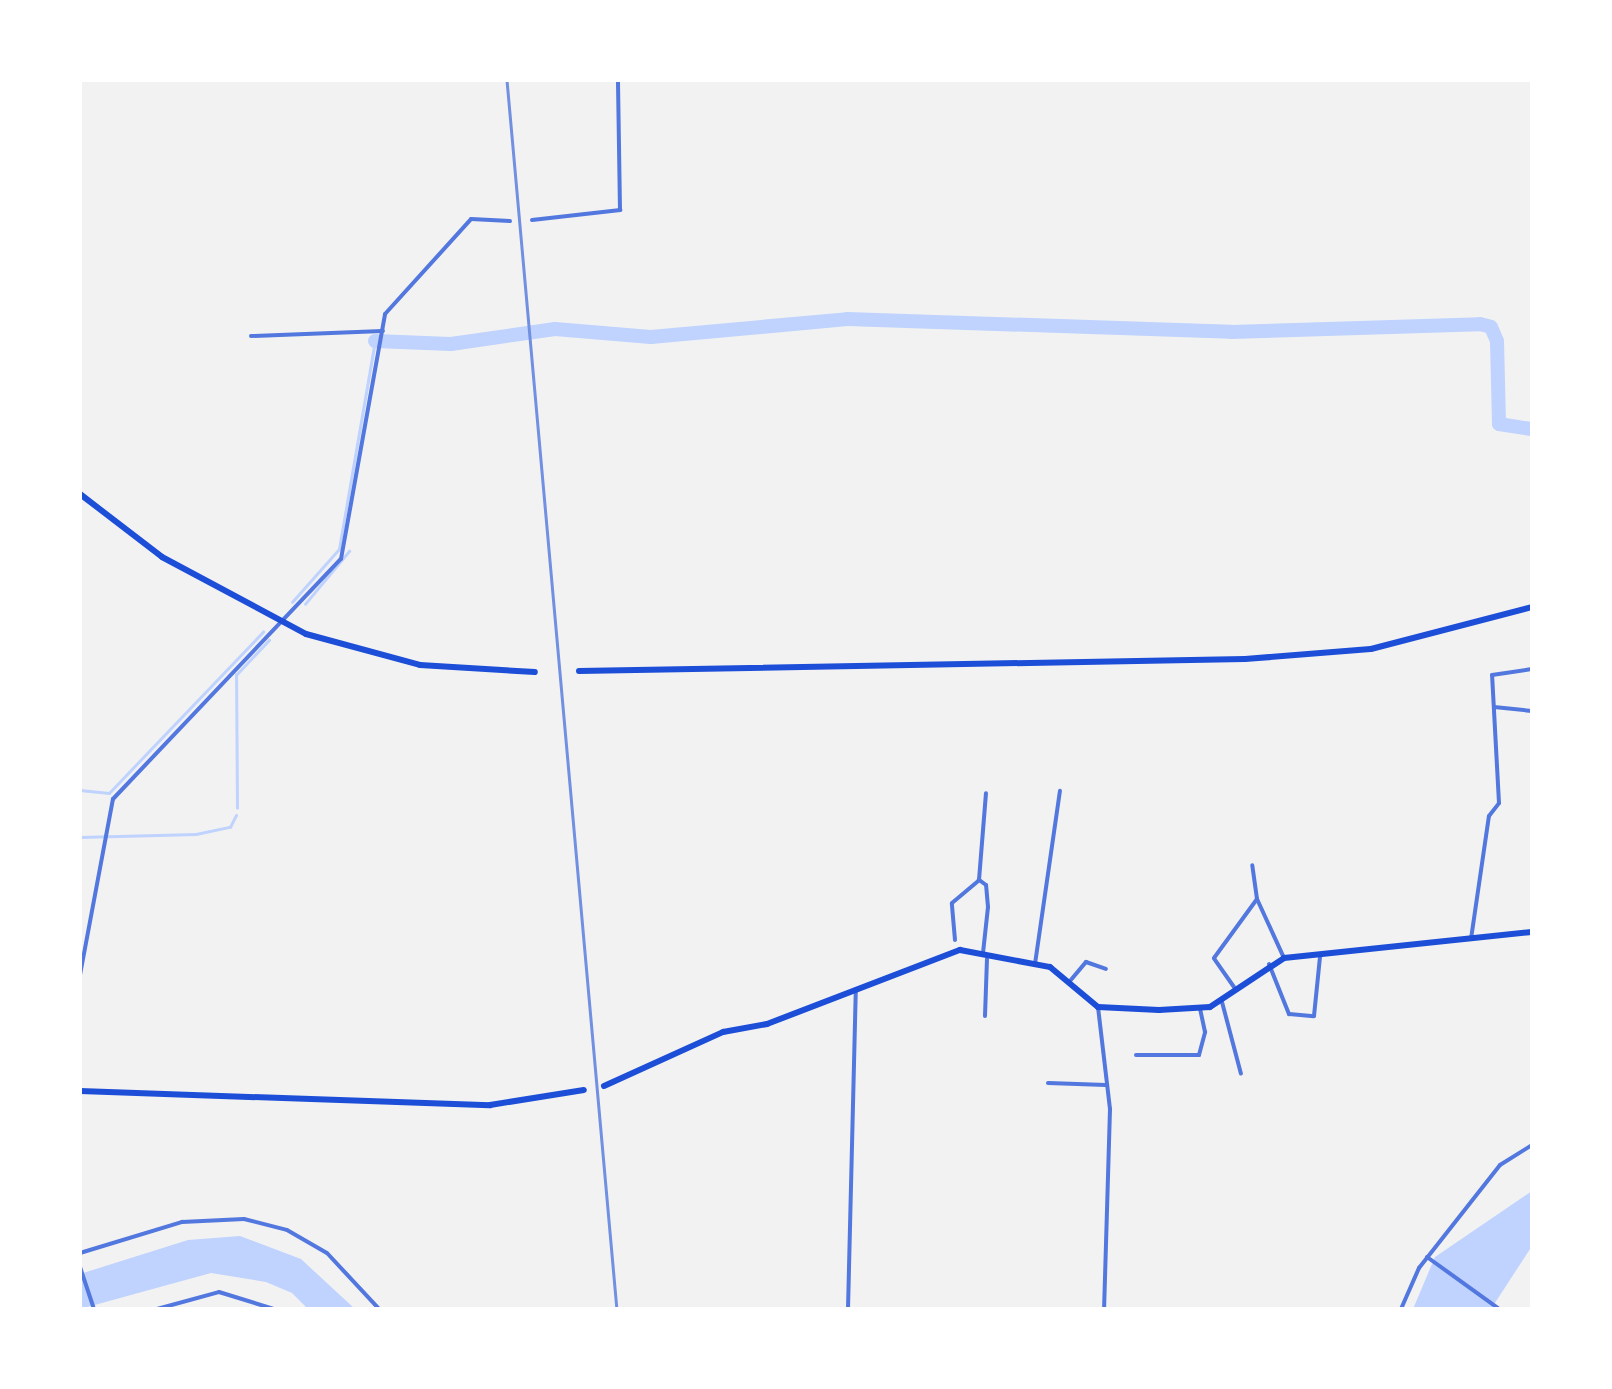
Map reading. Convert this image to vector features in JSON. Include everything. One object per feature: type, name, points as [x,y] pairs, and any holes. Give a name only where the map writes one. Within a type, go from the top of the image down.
[{"type":"main road","points":[[80,494],[162,558],[281,623],[420,664],[535,672]]},
{"type":"main road","points":[[579,671],[1245,660],[1371,648],[1532,607]]},
{"type":"main road","points":[[604,1086],[723,1032],[767,1024],[939,954],[1035,964],[1070,981],[1098,1007],[1200,1008],[1284,958],[1532,932]]},
{"type":"main road","points":[[80,1091],[490,1104],[584,1090]]},
{"type":"street","points":[[532,220],[620,210],[618,80]]},
{"type":"street","points":[[80,975],[113,800],[281,623],[346,548],[385,314],[470,219],[510,221]]},
{"type":"street","points":[[250,336],[383,332]]},
{"type":"street","points":[[1471,940],[1489,816],[1498,803],[1492,675],[1532,669]]},
{"type":"street","points":[[1494,706],[1532,711]]},
{"type":"street","points":[[1035,964],[1060,791]]},
{"type":"street","points":[[955,940],[952,902],[979,880],[986,793]]},
{"type":"street","points":[[1252,865],[1257,899],[1284,958]]},
{"type":"street","points":[[979,880],[986,885],[988,907],[985,1016]]},
{"type":"street","points":[[1234,987],[1214,958],[1257,899]]},
{"type":"street","points":[[1269,964],[1289,1014],[1314,1016],[1320,954]]},
{"type":"street","points":[[1070,981],[1086,962],[1106,969]]},
{"type":"street","points":[[848,1309],[856,987]]},
{"type":"street","points":[[1220,998],[1241,1074]]},
{"type":"street","points":[[1098,1007],[1106,1084],[1104,1309]]},
{"type":"street","points":[[1136,1055],[1199,1055],[1205,1032],[1200,1008]]},
{"type":"street","points":[[1048,1083],[1106,1084]]},
{"type":"street","points":[[1401,1309],[1427,1257],[1508,1155],[1532,1146]]},
{"type":"street","points":[[80,1253],[182,1222],[244,1219],[288,1230],[326,1252],[379,1309]]},
{"type":"street","points":[[1427,1257],[1498,1308]]},
{"type":"street","points":[[80,1267],[94,1309]]},
{"type":"street","points":[[157,1309],[219,1292],[274,1309]]},
{"type":"water","points":[[1532,1191],[1532,1246],[1491,1309],[1413,1309],[1435,1257]]},
{"type":"water","points":[[240,1236],[301,1259],[355,1309],[308,1309],[292,1293],[266,1282],[211,1273],[80,1309],[80,1274],[188,1240]]},
{"type":"waterway","points":[[375,341],[451,344],[555,329],[651,337],[847,319],[1231,332],[1480,324],[1491,327],[1497,341],[1499,424],[1532,429]]},
{"type":"waterway","points":[[292,602],[339,549],[375,341]]},
{"type":"waterway","points":[[305,604],[349,551]]},
{"type":"waterway","points":[[80,790],[109,793],[263,632]]},
{"type":"waterway","points":[[237,808],[236,675],[269,640]]},
{"type":"waterway","points":[[80,837],[196,834],[230,827],[236,815]]},
{"type":"railway","points":[[507,80],[617,1309]]}]
